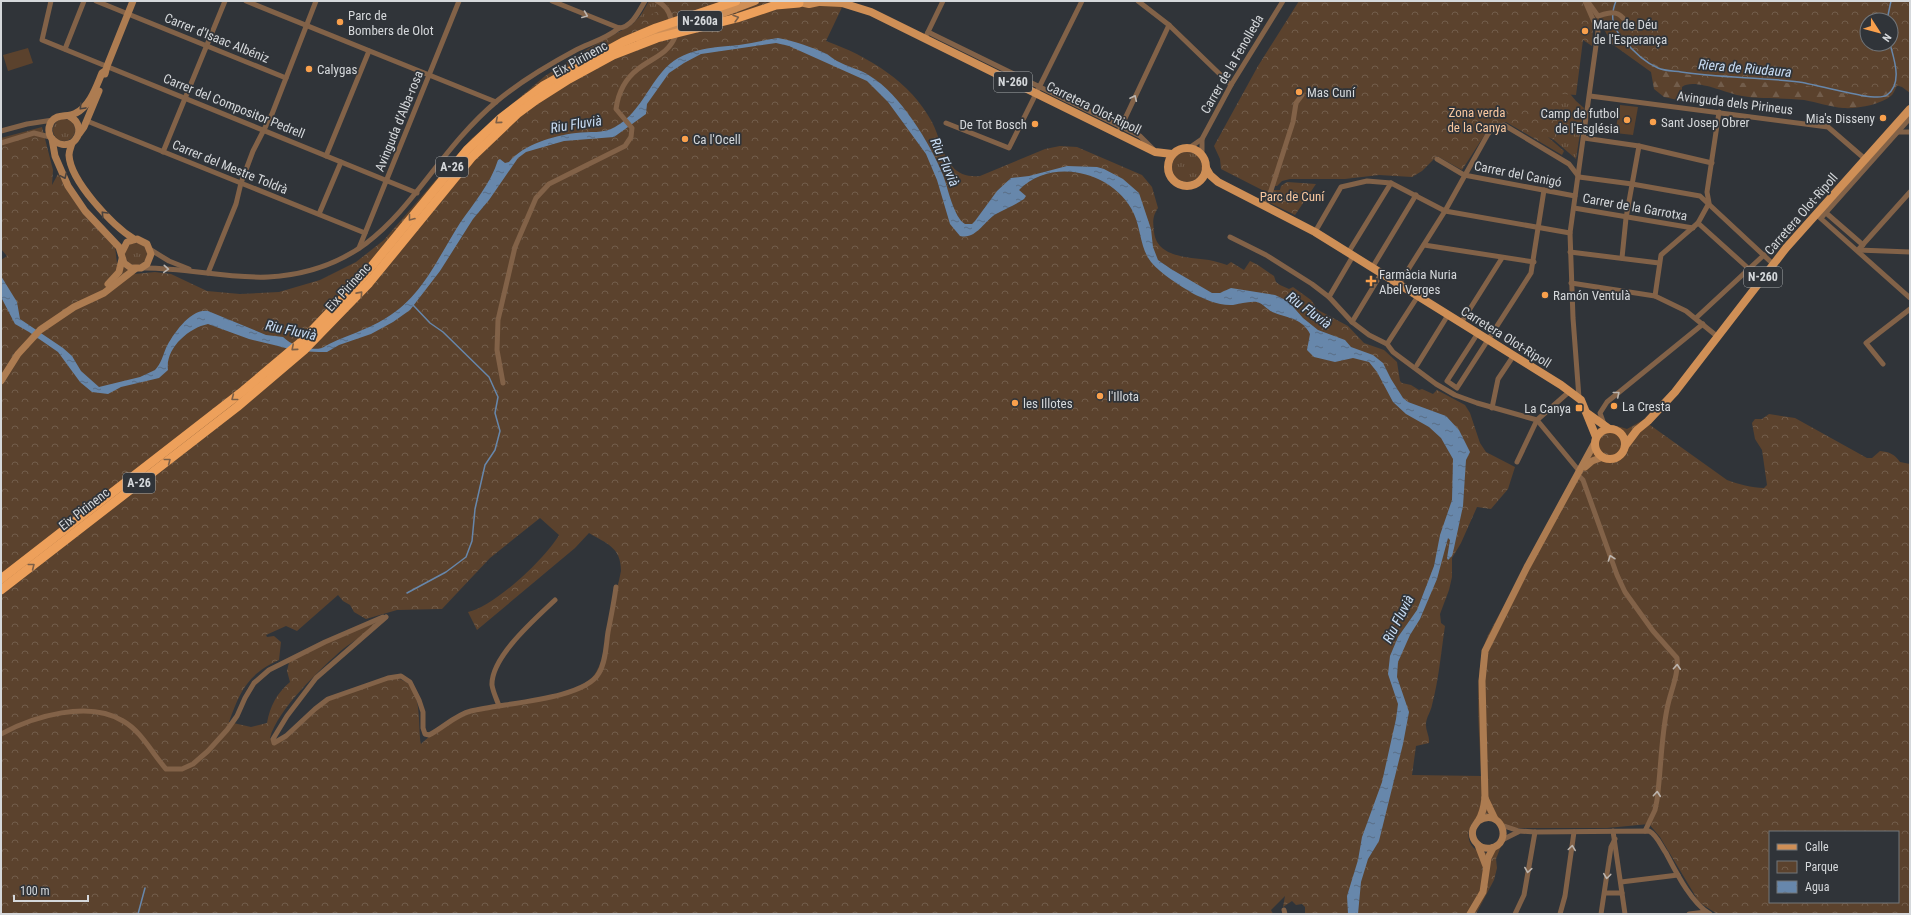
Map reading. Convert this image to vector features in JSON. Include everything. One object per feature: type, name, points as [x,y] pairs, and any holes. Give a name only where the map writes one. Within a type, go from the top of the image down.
[{"type":"highway","points":[[613,51],[638,35],[736,1]]},
{"type":"highway","name":"N-260","points":[[613,51],[672,33],[737,18],[776,5],[797,2]]},
{"type":"highway","name":"Eix Pirinenc","points":[[1,578],[264,373],[300,343],[362,278],[452,167],[485,133],[543,86],[613,51]]},
{"type":"highway","name":"Eix Pirinenc","points":[[1,590],[276,376],[333,322],[370,283],[458,173],[490,139],[518,114],[553,88],[613,51]]},
{"type":"main road","name":"Eix Pirinenc","points":[[613,51],[644,37],[718,15],[755,1]]},
{"type":"main road","name":"Carretera Olot-Ripoll","points":[[822,1],[842,3],[871,12],[927,35],[1119,130],[1154,152],[1168,166]]},
{"type":"main road","name":"N-260","points":[[797,2],[809,4],[822,1]]},
{"type":"main road","name":"Carretera Olot-Ripoll","points":[[856,1],[871,12]]},
{"type":"main road","name":"Carretera Olot-Ripoll","points":[[1625,446],[1637,430],[1668,400],[1773,264],[1818,216],[1865,159],[1910,109]]},
{"type":"main road","name":"N-260","points":[[1172,154],[1180,149],[1189,148]]},
{"type":"main road","points":[[1189,148],[1196,150],[1202,155]]},
{"type":"main road","name":"Carretera Olot-Ripoll","points":[[1154,152],[1172,154]]},
{"type":"main road","points":[[1168,166],[1172,154]]},
{"type":"main road","name":"N-260","points":[[1202,155],[1206,168]]},
{"type":"main road","name":"N-260","points":[[1168,166],[1170,177],[1177,184],[1186,186],[1198,182]]},
{"type":"main road","name":"Carretera Olot-Ripoll","points":[[1206,168],[1210,175],[1218,182],[1315,232],[1570,391],[1579,398],[1587,413],[1595,441]]},
{"type":"main road","points":[[1198,182],[1203,177],[1206,168]]},
{"type":"main road","name":"Carretera Olot-Ripoll","points":[[1198,182],[1218,182]]},
{"type":"main road","name":"Carretera Olot-Ripoll","points":[[1587,413],[1606,427]]},
{"type":"main road","name":"N-260","points":[[1606,427],[1621,433]]},
{"type":"main road","points":[[1595,441],[1599,432],[1606,427]]},
{"type":"main road","points":[[1625,446],[1625,440],[1621,433],[1637,430]]},
{"type":"main road","name":"N-260","points":[[1595,441],[1597,452],[1603,457],[1609,459],[1618,457],[1625,446]]},
{"type":"street","name":"Carrer del Compositor Pedrell","points":[[51,1],[42,40],[106,69],[185,98],[417,193]]},
{"type":"street","points":[[65,50],[84,1]]},
{"type":"street","name":"Carrer d'Isaac Albéniz","points":[[96,1],[286,78]]},
{"type":"street","points":[[134,1],[106,69],[106,75],[86,121],[72,143],[69,155],[71,163],[83,187],[110,220],[134,239],[144,241],[151,250],[169,261],[192,270]]},
{"type":"street","points":[[163,152],[225,1]]},
{"type":"street","points":[[246,1],[496,102]]},
{"type":"street","points":[[208,273],[236,204],[240,183],[286,78],[316,1]]},
{"type":"street","name":"Avinguda d'Alba-rosa","points":[[358,249],[460,1]]},
{"type":"street","points":[[552,1],[619,28]]},
{"type":"street","points":[[53,120],[49,129],[55,156],[68,186],[85,211],[115,243],[127,266],[138,268],[192,270],[254,278],[294,274],[332,264],[358,249],[384,230],[417,193],[462,136],[496,102],[542,69],[613,33],[619,28],[627,26],[645,1]]},
{"type":"street","points":[[657,1],[663,4],[670,14],[671,19]]},
{"type":"street","points":[[927,35],[943,1]]},
{"type":"street","points":[[946,124],[1009,148],[1082,1]]},
{"type":"street","points":[[1138,1],[1168,25],[1231,85]]},
{"type":"street","name":"Carrer de la Fenolleda","points":[[1202,139],[1231,85],[1283,1]]},
{"type":"street","points":[[1586,1],[1598,16],[1610,12],[1617,13],[1623,18]]},
{"type":"street","points":[[1579,398],[1571,283],[1570,233],[1575,196],[1578,188],[1598,31],[1586,1]]},
{"type":"street","points":[[1119,130],[1168,25]]},
{"type":"street","points":[[503,383],[497,350],[498,320],[516,247],[536,198],[549,184],[625,146],[631,137],[632,128],[616,109],[618,95],[638,69],[654,60],[667,49],[672,44],[675,37]]},
{"type":"street","points":[[326,156],[369,51]]},
{"type":"street","points":[[69,116],[77,113],[92,96],[102,73],[106,69]]},
{"type":"street","points":[[1266,206],[1293,122],[1296,102],[1302,95]]},
{"type":"street","name":"Avinguda dels Pirineus","points":[[1590,96],[1828,126],[1865,159]]},
{"type":"street","points":[[1655,296],[1661,255],[1693,228],[1709,203],[1707,192],[1720,112]]},
{"type":"street","points":[[1,131],[26,124],[53,120],[62,115],[75,119],[78,125],[79,134]]},
{"type":"street","points":[[1910,118],[1825,212],[1818,216],[1858,250],[1910,298]]},
{"type":"street","name":"Carrer del Mestre Toldrà","points":[[86,121],[365,232]]},
{"type":"street","points":[[1399,284],[1424,245],[1488,134],[1494,127],[1504,125],[1569,164],[1579,177],[1632,184],[1700,196],[1773,264]]},
{"type":"street","points":[[1898,132],[1910,132]]},
{"type":"street","points":[[1,143],[34,133],[51,138],[61,145],[72,143]]},
{"type":"street","points":[[1584,138],[1639,146],[1712,163]]},
{"type":"street","points":[[1189,148],[1202,139]]},
{"type":"street","points":[[1202,139],[1202,155]]},
{"type":"street","points":[[1622,258],[1626,218],[1639,146]]},
{"type":"street","name":"Carrer del Canigó","points":[[1437,159],[1464,175],[1575,196]]},
{"type":"street","points":[[319,214],[341,162]]},
{"type":"street","points":[[1315,232],[1341,187],[1367,181],[1391,182],[1444,211],[1570,233]]},
{"type":"street","points":[[1329,297],[1350,254],[1391,182]]},
{"type":"street","points":[[1455,395],[1457,388],[1531,273],[1534,262],[1544,190]]},
{"type":"street","points":[[1858,250],[1910,192]]},
{"type":"street","points":[[1372,268],[1416,195]]},
{"type":"street","name":"Carrer de la Garrotxa","points":[[1574,208],[1626,218],[1693,228]]},
{"type":"street","points":[[1825,212],[1863,245]]},
{"type":"street","points":[[1698,222],[1749,269]]},
{"type":"street","points":[[1230,238],[1266,255],[1329,297],[1352,322],[1369,335],[1387,344],[1393,352],[1407,364],[1455,395],[1492,408],[1537,420],[1579,474],[1583,480],[1624,592],[1653,631],[1677,658],[1677,671],[1670,692],[1662,736],[1657,800],[1645,831]]},
{"type":"street","points":[[87,300],[114,280],[119,272],[124,245],[134,239]]},
{"type":"street","points":[[1424,245],[1534,262]]},
{"type":"street","points":[[3,377],[31,339],[48,324],[68,310],[104,293],[149,261],[151,250]]},
{"type":"street","points":[[1858,250],[1910,252]]},
{"type":"street","points":[[1570,252],[1659,263]]},
{"type":"street","points":[[1696,318],[1764,255]]},
{"type":"street","points":[[1461,323],[1502,258]]},
{"type":"street","points":[[1352,322],[1381,274]]},
{"type":"street","points":[[1571,283],[1655,296],[1686,311],[1718,337]]},
{"type":"street","points":[[1387,344],[1418,296]]},
{"type":"street","points":[[1883,364],[1866,343],[1910,309]]},
{"type":"street","points":[[1417,365],[1448,315]]},
{"type":"street","points":[[1606,427],[1600,413],[1607,402],[1703,324]]},
{"type":"street","points":[[1457,388],[1447,381],[1478,333]]},
{"type":"street","points":[[1492,408],[1498,379],[1514,356]]},
{"type":"street","points":[[1517,462],[1537,420],[1570,391]]},
{"type":"street","points":[[1486,867],[1472,833],[1474,826],[1483,810],[1485,798],[1482,681],[1485,651],[1595,441]]},
{"type":"street","points":[[1579,474],[1592,461],[1603,457]]},
{"type":"street","points":[[1,734],[14,727],[46,716],[78,711],[97,711],[124,721],[136,732],[166,769],[182,769],[193,764],[227,730],[237,716],[254,683],[269,670],[325,642],[386,616],[316,678],[287,716],[273,739],[274,743],[286,736],[328,699],[388,678],[401,676],[410,682],[422,712],[424,734],[428,735],[462,714],[499,706],[550,699],[591,683],[599,673],[605,655],[616,587]]},
{"type":"street","points":[[499,706],[492,685],[496,665],[503,653],[555,600]]},
{"type":"street","points":[[1485,798],[1495,819],[1501,825],[1519,831],[1652,832],[1656,836],[1678,876],[1695,900],[1708,913]]},
{"type":"street","points":[[1478,821],[1488,818],[1495,819]]},
{"type":"street","points":[[1501,825],[1503,831],[1502,840]]},
{"type":"street","points":[[1470,914],[1483,892],[1486,867],[1493,848],[1502,840],[1519,831]]},
{"type":"street","points":[[1613,831],[1625,914]]},
{"type":"street","points":[[1515,914],[1524,895],[1535,832]]},
{"type":"street","points":[[1560,914],[1565,896],[1574,832]]},
{"type":"street","points":[[1601,914],[1611,846],[1615,838]]},
{"type":"street","points":[[1478,845],[1484,848],[1493,848]]},
{"type":"street","points":[[1621,882],[1678,876]]},
{"type":"street","points":[[1605,894],[1622,893]]},
{"type":"street","points":[[1689,914],[1708,913]]},
{"type":"green space","points":[[649,1],[730,1],[629,28],[641,15]]},
{"type":"green space","points":[[676,1],[845,1],[826,41],[857,54],[887,72],[900,83],[923,108],[932,122],[943,151],[952,166],[958,172],[968,176],[980,176],[1045,149],[1060,146],[1077,147],[1142,175],[1152,187],[1158,208],[1153,220],[1153,225],[1156,241],[1161,247],[1175,255],[1184,257],[1211,260],[1227,265],[1231,262],[1244,270],[1250,261],[1258,265],[1274,276],[1276,282],[1280,285],[1289,289],[1293,287],[1311,300],[1318,310],[1348,326],[1364,343],[1384,350],[1397,362],[1400,381],[1402,383],[1433,394],[1437,390],[1465,405],[1470,413],[1480,443],[1486,452],[1515,467],[1508,489],[1491,509],[1477,507],[1461,543],[1452,558],[1452,577],[1440,614],[1441,623],[1445,626],[1438,675],[1426,723],[1429,743],[1416,746],[1412,775],[1481,776],[1478,685],[1483,650],[1488,635],[1590,448],[1595,433],[1602,426],[1612,425],[1627,429],[1643,420],[1727,480],[1755,487],[1764,488],[1767,485],[1762,450],[1755,439],[1752,423],[1755,419],[1762,419],[1769,414],[1795,418],[1867,458],[1872,458],[1880,451],[1883,451],[1892,454],[1900,462],[1910,464],[1910,914],[1717,914],[1699,902],[1660,837],[1649,824],[1607,828],[1503,828],[1493,818],[1473,822],[1469,830],[1471,844],[1480,852],[1487,853],[1494,851],[1501,846],[1496,859],[1497,868],[1494,880],[1476,914],[1305,914],[1305,907],[1302,904],[1296,905],[1292,901],[1283,907],[1285,896],[1271,910],[1273,914],[1,914],[1,260],[7,256],[1,249],[1,138],[42,127],[53,170],[52,185],[58,174],[82,213],[115,247],[117,263],[134,274],[155,272],[171,274],[207,291],[240,294],[279,292],[320,280],[356,262],[384,240],[471,139],[545,76],[591,47]],"holes":[[[540,518],[559,535],[543,556],[505,592],[479,608],[468,612],[477,630],[575,548],[589,533],[602,540],[616,551],[619,556],[621,571],[607,641],[602,658],[595,674],[587,682],[575,688],[542,699],[508,707],[474,712],[441,728],[421,744],[419,713],[414,693],[409,685],[402,680],[391,678],[328,701],[274,743],[270,738],[274,727],[290,703],[323,667],[343,649],[361,637],[376,622],[320,643],[289,662],[287,671],[290,682],[275,700],[267,723],[251,727],[229,722],[241,692],[246,685],[260,671],[279,660],[281,642],[274,636],[267,637],[266,635],[286,626],[297,631],[338,595],[343,601],[350,605],[354,612],[366,619],[397,610],[442,609],[490,558]]]},
{"type":"green space","name":"Zona verda de la Canya","points":[[1299,1],[1910,1],[1910,93],[1902,87],[1889,83],[1886,89],[1880,92],[1855,96],[1802,85],[1778,82],[1737,83],[1672,72],[1656,65],[1633,51],[1626,45],[1610,25],[1593,28],[1592,46],[1583,40],[1576,95],[1561,94],[1554,140],[1548,137],[1564,151],[1562,155],[1506,122],[1491,125],[1462,170],[1437,156],[1422,171],[1412,177],[1379,175],[1345,179],[1290,179],[1282,181],[1277,186],[1271,186],[1268,193],[1221,169],[1220,159],[1214,146],[1258,66]]},
{"type":"green space","points":[[1901,1],[1899,78],[1895,89],[1892,95],[1882,101],[1869,106],[1855,108],[1838,107],[1796,99],[1745,97],[1709,86],[1693,84],[1682,87],[1682,91],[1697,100],[1696,104],[1664,97],[1654,89],[1651,72],[1612,44],[1605,31],[1592,21],[1827,52],[1859,48],[1859,52],[1899,52],[1899,12],[1895,12]]},
{"type":"green space","points":[[1524,38],[1576,101],[1584,108],[1576,159],[1540,128]]},
{"type":"green space","points":[[28,48],[33,63],[8,71],[3,55]]},
{"type":"green space","name":"Camp de futbol de l'Església","points":[[1620,105],[1638,107],[1633,135],[1615,133]]},
{"type":"green space","points":[[64,119],[72,122],[75,130],[72,138],[64,141],[56,138],[53,130],[56,122]]},
{"type":"green space","points":[[1187,152],[1198,156],[1202,167],[1198,178],[1187,182],[1176,178],[1172,167],[1176,156]]},
{"type":"green space","name":"Parc de Cuní","points":[[1287,182],[1316,184],[1295,215],[1270,203],[1268,199],[1273,190],[1280,190],[1281,186]]},
{"type":"green space","points":[[136,243],[144,246],[147,254],[144,262],[136,265],[128,262],[125,254],[128,246]]},
{"type":"water","points":[[778,38],[803,44],[827,54],[837,61],[866,74],[881,84],[903,107],[922,134],[943,175],[958,216],[965,224],[972,224],[975,221],[997,191],[1011,178],[1029,176],[1067,166],[1097,167],[1104,169],[1123,179],[1139,193],[1151,229],[1153,247],[1158,260],[1212,293],[1220,293],[1231,288],[1275,295],[1288,301],[1303,318],[1318,330],[1345,340],[1351,347],[1373,355],[1383,363],[1403,398],[1408,402],[1446,416],[1459,430],[1470,452],[1466,460],[1463,506],[1452,556],[1448,560],[1450,540],[1448,538],[1437,579],[1420,619],[1410,635],[1398,662],[1397,677],[1409,712],[1403,744],[1379,841],[1368,859],[1361,882],[1358,914],[1348,914],[1347,896],[1358,860],[1362,837],[1382,782],[1398,704],[1388,674],[1390,656],[1398,637],[1417,610],[1434,566],[1440,535],[1452,500],[1453,459],[1441,438],[1429,427],[1406,414],[1393,402],[1377,372],[1369,362],[1353,358],[1335,362],[1314,357],[1307,350],[1310,334],[1299,322],[1273,312],[1257,302],[1228,305],[1212,302],[1192,293],[1165,275],[1147,257],[1134,214],[1125,200],[1113,188],[1098,179],[1082,174],[1065,172],[1048,174],[1033,180],[1019,190],[1026,196],[1024,199],[996,214],[975,233],[960,236],[950,224],[937,180],[926,154],[888,102],[867,81],[789,46],[776,43],[701,54],[684,63],[669,73],[647,104],[646,114],[614,137],[564,141],[526,152],[518,158],[489,200],[473,219],[440,271],[410,310],[393,322],[371,334],[339,345],[327,352],[297,351],[249,339],[208,324],[193,330],[179,341],[170,355],[168,370],[159,378],[121,387],[108,394],[92,392],[80,382],[58,352],[15,324],[1,297],[1,276],[17,302],[20,319],[63,348],[72,356],[81,371],[99,387],[140,377],[155,370],[169,342],[178,329],[189,318],[202,311],[208,311],[266,335],[283,337],[291,343],[301,347],[312,349],[322,348],[378,323],[399,309],[410,299],[429,275],[460,223],[476,201],[491,177],[498,160],[500,159],[505,163],[509,162],[523,150],[558,136],[606,131],[615,127],[629,116],[641,102],[656,79],[678,58],[707,49]]},
{"type":"waterway","name":"Riera de Riudaura","points":[[1616,1],[1613,12],[1613,21],[1619,35],[1643,59],[1660,69],[1710,75],[1807,83],[1859,95],[1881,97],[1887,95],[1895,84],[1896,71],[1892,52]]},
{"type":"waterway","name":"Riera de Riudaura","points":[[1889,12],[1891,1]]},
{"type":"waterway","points":[[407,593],[446,572],[466,557],[472,541],[475,509],[485,465],[495,450],[500,431],[495,413],[498,397],[489,377],[443,332],[430,323],[413,305]]},
{"type":"waterway","points":[[138,914],[145,888]]},
{"type":"place","name":"Parc de Bombers de Olot","points":[[340,22]]},
{"type":"place","name":"Mare de Déu de l'Esperança","points":[[1585,31]]},
{"type":"place","name":"Calygas","points":[[309,69]]},
{"type":"place","name":"Mas Cuní","points":[[1299,92]]},
{"type":"place","name":"Mia's Disseny","points":[[1883,118]]},
{"type":"place","name":"Camp de futbol de l'Església","points":[[1627,120]]},
{"type":"place","name":"Sant Josep Obrer","points":[[1653,122]]},
{"type":"place","name":"De Tot Bosch","points":[[1035,124]]},
{"type":"place","name":"Ca l'Ocell","points":[[685,139]]},
{"type":"place","name":"Farmàcia Nuria Abel Verges","points":[[1371,281]]},
{"type":"place","name":"Ramón Ventulà","points":[[1545,295]]},
{"type":"place","name":"l'Illota","points":[[1100,396]]},
{"type":"place","name":"les Illotes","points":[[1015,403]]},
{"type":"place","name":"La Cresta","points":[[1614,406]]},
{"type":"place","name":"La Canya","points":[[1579,408]]},
{"type":"water label","name":"Riu Fluvià","points":[[576,124]]},
{"type":"water label","name":"Riu Fluvià","points":[[945,162]]},
{"type":"water label","name":"Riu Fluvià","points":[[1309,310]]},
{"type":"water label","name":"Riu Fluvià","points":[[291,330]]},
{"type":"water label","name":"Riu Fluvià","points":[[1398,619]]}]
